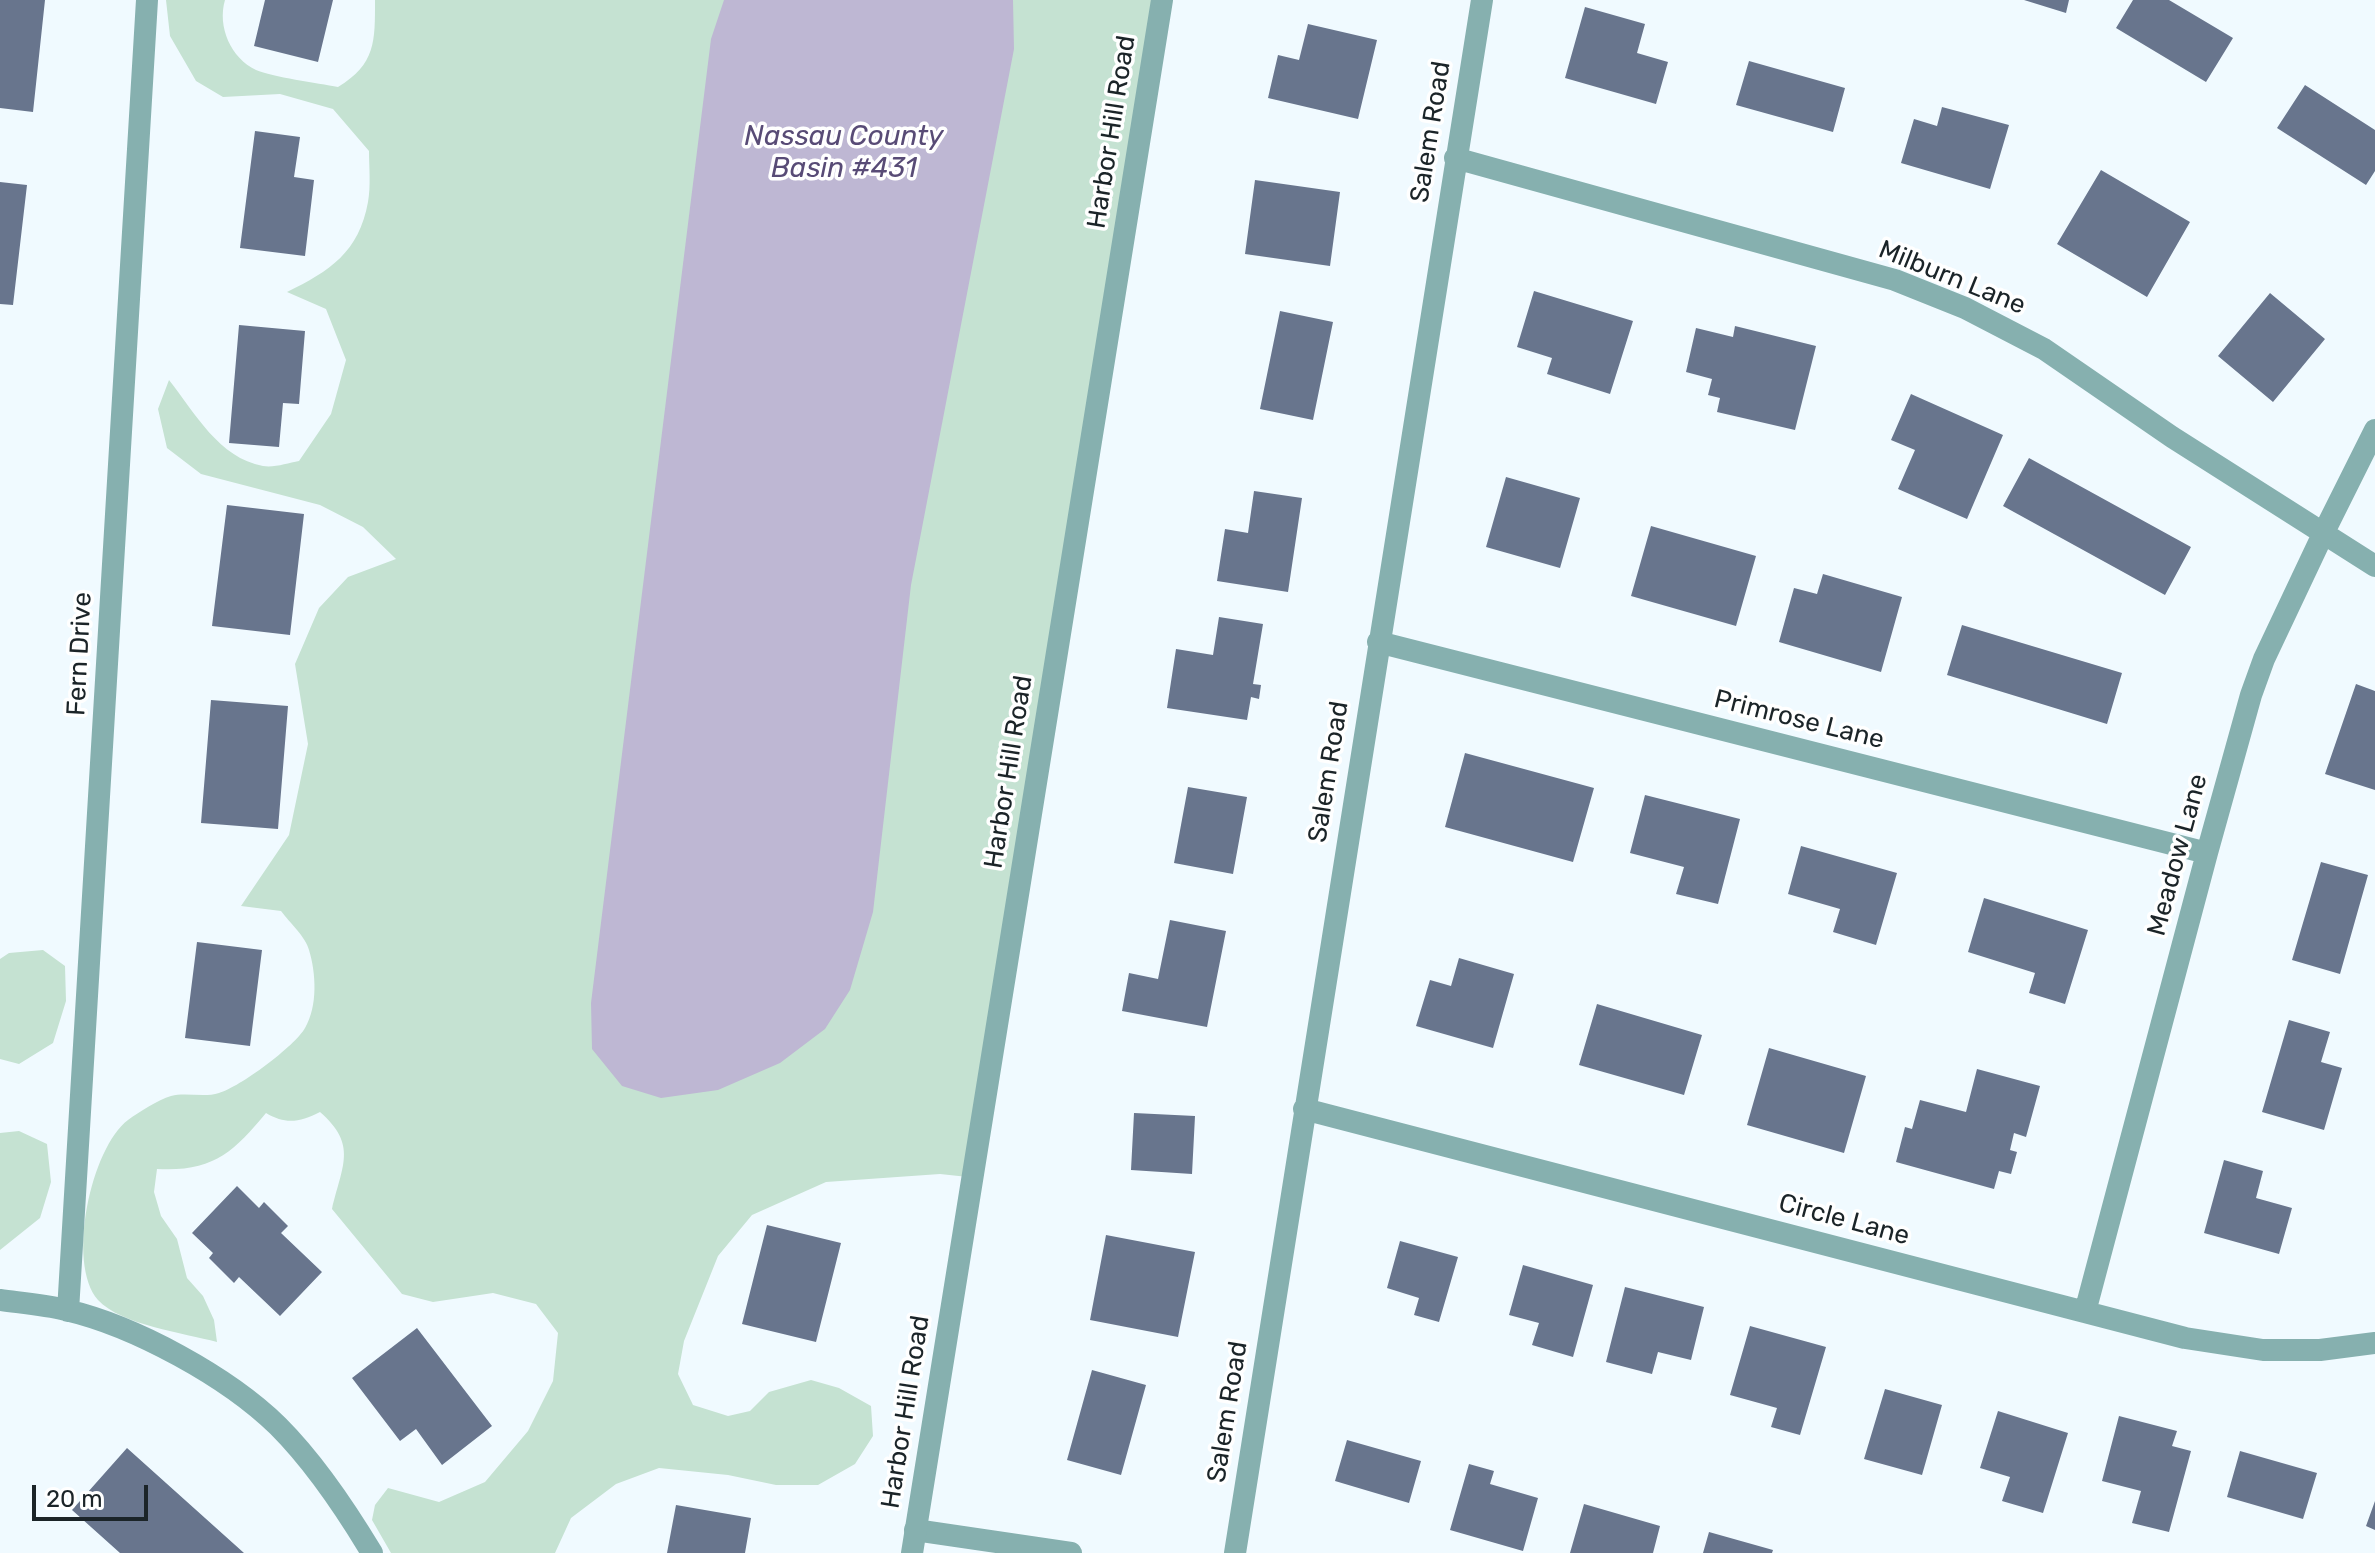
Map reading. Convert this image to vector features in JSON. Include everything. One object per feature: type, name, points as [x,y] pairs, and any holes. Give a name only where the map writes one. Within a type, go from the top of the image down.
[{"type":"street","name":"Fern Drive","points":[[68,1311],[147,0]]},
{"type":"street","name":"Harbor Hill Road","points":[[912,1553],[1162,0]]},
{"type":"street","name":"Salem Road","points":[[1235,1553],[1482,0]]},
{"type":"street","name":"Milburn Lane","points":[[1455,158],[1895,280],[1965,308],[2044,349],[2172,437],[2375,566]]},
{"type":"street","name":"Meadow Lane","points":[[2085,1312],[2243,722],[2260,671],[2375,430]]},
{"type":"street","name":"Primrose Lane","points":[[1378,642],[2207,853]]},
{"type":"street","name":"Circle Lane","points":[[1304,1109],[2185,1338],[2263,1350],[2320,1350],[2375,1343]]},
{"type":"street","points":[[0,1300],[68,1311],[118,1328],[166,1350],[229,1386],[278,1426],[343,1504],[372,1553]]},
{"type":"street","points":[[915,1530],[1071,1553]]},
{"type":"green space","points":[[166,0],[225,0],[223,21],[228,41],[247,65],[273,75],[338,87],[360,69],[371,50],[375,0],[1163,0],[968,1177],[940,1174],[826,1182],[752,1215],[718,1256],[684,1341],[678,1374],[693,1405],[728,1416],[750,1411],[769,1392],[811,1380],[839,1388],[871,1406],[873,1436],[855,1464],[818,1485],[776,1485],[728,1475],[659,1468],[616,1484],[571,1518],[555,1553],[391,1553],[372,1520],[375,1505],[388,1488],[439,1502],[485,1482],[528,1431],[553,1381],[558,1333],[536,1304],[493,1293],[433,1302],[402,1294],[332,1209],[343,1168],[343,1146],[332,1124],[320,1112],[293,1121],[266,1113],[243,1139],[220,1157],[193,1167],[157,1169],[154,1192],[161,1216],[177,1239],[187,1278],[203,1296],[214,1320],[217,1342],[122,1316],[98,1300],[89,1283],[84,1260],[87,1207],[103,1155],[115,1134],[128,1120],[166,1098],[213,1094],[240,1083],[290,1045],[309,1019],[314,1000],[314,979],[304,940],[281,911],[241,906],[289,835],[308,744],[295,664],[319,608],[348,577],[396,559],[363,527],[320,505],[201,474],[167,448],[158,409],[169,380],[209,432],[233,454],[263,466],[299,461],[331,414],[346,360],[326,309],[287,292],[317,276],[350,247],[364,219],[370,176],[369,151],[333,109],[280,94],[223,97],[196,81],[170,36]]},
{"type":"green space","points":[[43,950],[65,966],[66,1001],[53,1043],[19,1064],[0,1059],[0,959],[9,953]]},
{"type":"green space","points":[[19,1131],[47,1144],[51,1182],[40,1218],[0,1250],[0,1133]]},
{"type":"water","name":"Nassau County Basin #431","points":[[724,0],[1013,0],[1014,49],[911,585],[873,912],[850,990],[825,1029],[780,1063],[718,1090],[661,1098],[622,1086],[592,1049],[591,1003],[711,39]]},
{"type":"building","points":[[0,0],[45,0],[33,112],[0,108]]},
{"type":"building","points":[[265,0],[333,0],[318,62],[254,46]]},
{"type":"building","points":[[2024,0],[2069,0],[2066,13]]},
{"type":"building","points":[[2133,0],[2169,0],[2233,38],[2206,82],[2116,28]]},
{"type":"building","points":[[1585,7],[1645,24],[1637,53],[1668,62],[1656,104],[1565,78]]},
{"type":"building","points":[[1308,24],[1377,40],[1358,119],[1268,98],[1278,55],[1299,60]]},
{"type":"building","points":[[1749,61],[1845,88],[1833,132],[1736,105]]},
{"type":"building","points":[[2305,85],[2375,130],[2375,171],[2366,185],[2277,128]]},
{"type":"building","points":[[1942,107],[2009,125],[1990,189],[1901,163],[1914,119],[1937,126]]},
{"type":"building","points":[[255,131],[300,137],[294,177],[314,180],[305,256],[240,248]]},
{"type":"building","points":[[2101,170],[2190,222],[2147,297],[2057,244]]},
{"type":"building","points":[[1255,180],[1340,192],[1330,266],[1245,254]]},
{"type":"building","points":[[0,182],[27,185],[13,305],[0,304]]},
{"type":"building","points":[[1534,291],[1633,321],[1610,394],[1547,374],[1552,358],[1517,347]]},
{"type":"building","points":[[2270,293],[2325,339],[2273,402],[2218,356]]},
{"type":"building","points":[[1280,311],[1333,322],[1313,420],[1260,409]]},
{"type":"building","points":[[239,325],[305,331],[299,404],[283,403],[279,447],[229,443]]},
{"type":"building","points":[[1735,326],[1816,346],[1795,430],[1717,412],[1720,398],[1708,395],[1712,379],[1686,372],[1696,328],[1733,337]]},
{"type":"building","points":[[1911,394],[2003,435],[1967,519],[1898,489],[1915,450],[1891,440]]},
{"type":"building","points":[[2029,458],[2191,547],[2165,595],[2003,506]]},
{"type":"building","points":[[1506,477],[1580,498],[1560,568],[1486,547]]},
{"type":"building","points":[[1254,491],[1302,498],[1288,592],[1217,581],[1225,529],[1248,533]]},
{"type":"building","points":[[227,505],[304,514],[290,635],[212,626]]},
{"type":"building","points":[[1651,526],[1756,556],[1736,626],[1631,596]]},
{"type":"building","points":[[1823,574],[1902,597],[1881,672],[1779,642],[1794,588],[1817,594]]},
{"type":"building","points":[[1219,617],[1263,624],[1253,684],[1261,685],[1259,699],[1251,697],[1247,720],[1167,708],[1176,649],[1213,655]]},
{"type":"building","points":[[1962,625],[2122,673],[2107,724],[1947,675]]},
{"type":"building","points":[[2356,684],[2375,691],[2375,790],[2325,774]]},
{"type":"building","points":[[211,700],[288,706],[278,829],[201,823]]},
{"type":"building","points":[[1465,753],[1594,788],[1573,862],[1445,827]]},
{"type":"building","points":[[1188,787],[1247,797],[1233,874],[1174,863]]},
{"type":"building","points":[[1645,795],[1740,819],[1718,904],[1676,894],[1684,867],[1630,853]]},
{"type":"building","points":[[1801,846],[1897,873],[1876,945],[1833,932],[1840,909],[1788,894]]},
{"type":"building","points":[[2321,862],[2368,875],[2340,974],[2292,960]]},
{"type":"building","points":[[1984,898],[2088,930],[2065,1004],[2029,993],[2035,973],[1968,952]]},
{"type":"building","points":[[1170,920],[1226,931],[1207,1027],[1122,1011],[1129,973],[1158,979]]},
{"type":"building","points":[[197,942],[262,950],[250,1046],[185,1038]]},
{"type":"building","points":[[1459,958],[1514,974],[1493,1048],[1416,1026],[1430,980],[1451,986]]},
{"type":"building","points":[[1597,1004],[1702,1035],[1684,1095],[1579,1065]]},
{"type":"building","points":[[2289,1020],[2330,1032],[2321,1062],[2342,1068],[2324,1130],[2262,1112]]},
{"type":"building","points":[[1769,1048],[1866,1076],[1844,1153],[1747,1125]]},
{"type":"building","points":[[1977,1069],[2040,1086],[2026,1137],[2014,1133],[2010,1150],[2017,1152],[2011,1174],[1999,1171],[1994,1189],[1896,1162],[1905,1127],[1912,1129],[1920,1100],[1966,1112]]},
{"type":"building","points":[[1134,1113],[1195,1116],[1192,1174],[1131,1170]]},
{"type":"building","points":[[2224,1160],[2263,1171],[2256,1198],[2292,1208],[2279,1254],[2204,1233]]},
{"type":"building","points":[[237,1186],[259,1208],[264,1202],[288,1226],[281,1233],[322,1272],[280,1316],[239,1277],[234,1283],[209,1258],[213,1253],[192,1233]]},
{"type":"building","points":[[767,1225],[841,1243],[816,1342],[742,1324]]},
{"type":"building","points":[[1106,1235],[1195,1252],[1178,1337],[1090,1320]]},
{"type":"building","points":[[1400,1241],[1458,1257],[1439,1322],[1414,1315],[1419,1298],[1387,1288]]},
{"type":"building","points":[[1523,1265],[1593,1285],[1573,1357],[1532,1345],[1539,1323],[1509,1315]]},
{"type":"building","points":[[1625,1287],[1704,1307],[1691,1360],[1658,1352],[1652,1374],[1606,1362]]},
{"type":"building","points":[[1750,1326],[1826,1347],[1800,1435],[1771,1427],[1777,1408],[1730,1395]]},
{"type":"building","points":[[417,1328],[492,1426],[442,1465],[416,1429],[400,1441],[352,1378]]},
{"type":"building","points":[[1092,1370],[1146,1385],[1121,1475],[1067,1460]]},
{"type":"building","points":[[1885,1389],[1942,1405],[1922,1475],[1864,1459]]},
{"type":"building","points":[[1998,1411],[2068,1433],[2043,1513],[2002,1501],[2010,1477],[1980,1468]]},
{"type":"building","points":[[2119,1416],[2177,1431],[2172,1446],[2191,1451],[2169,1532],[2132,1523],[2141,1491],[2102,1481]]},
{"type":"building","points":[[1347,1440],[1421,1461],[1409,1503],[1335,1481]]},
{"type":"building","points":[[127,1448],[244,1553],[120,1553],[72,1510]]},
{"type":"building","points":[[2240,1451],[2317,1473],[2303,1519],[2227,1497]]},
{"type":"building","points":[[1469,1464],[1494,1471],[1490,1484],[1538,1498],[1523,1551],[1450,1530]]},
{"type":"building","points":[[2375,1501],[2375,1530],[2366,1526]]},
{"type":"building","points":[[1584,1504],[1660,1526],[1653,1553],[1570,1553]]},
{"type":"building","points":[[676,1505],[751,1518],[745,1553],[667,1553]]},
{"type":"building","points":[[1709,1532],[1773,1550],[1772,1553],[1703,1553]]}]
